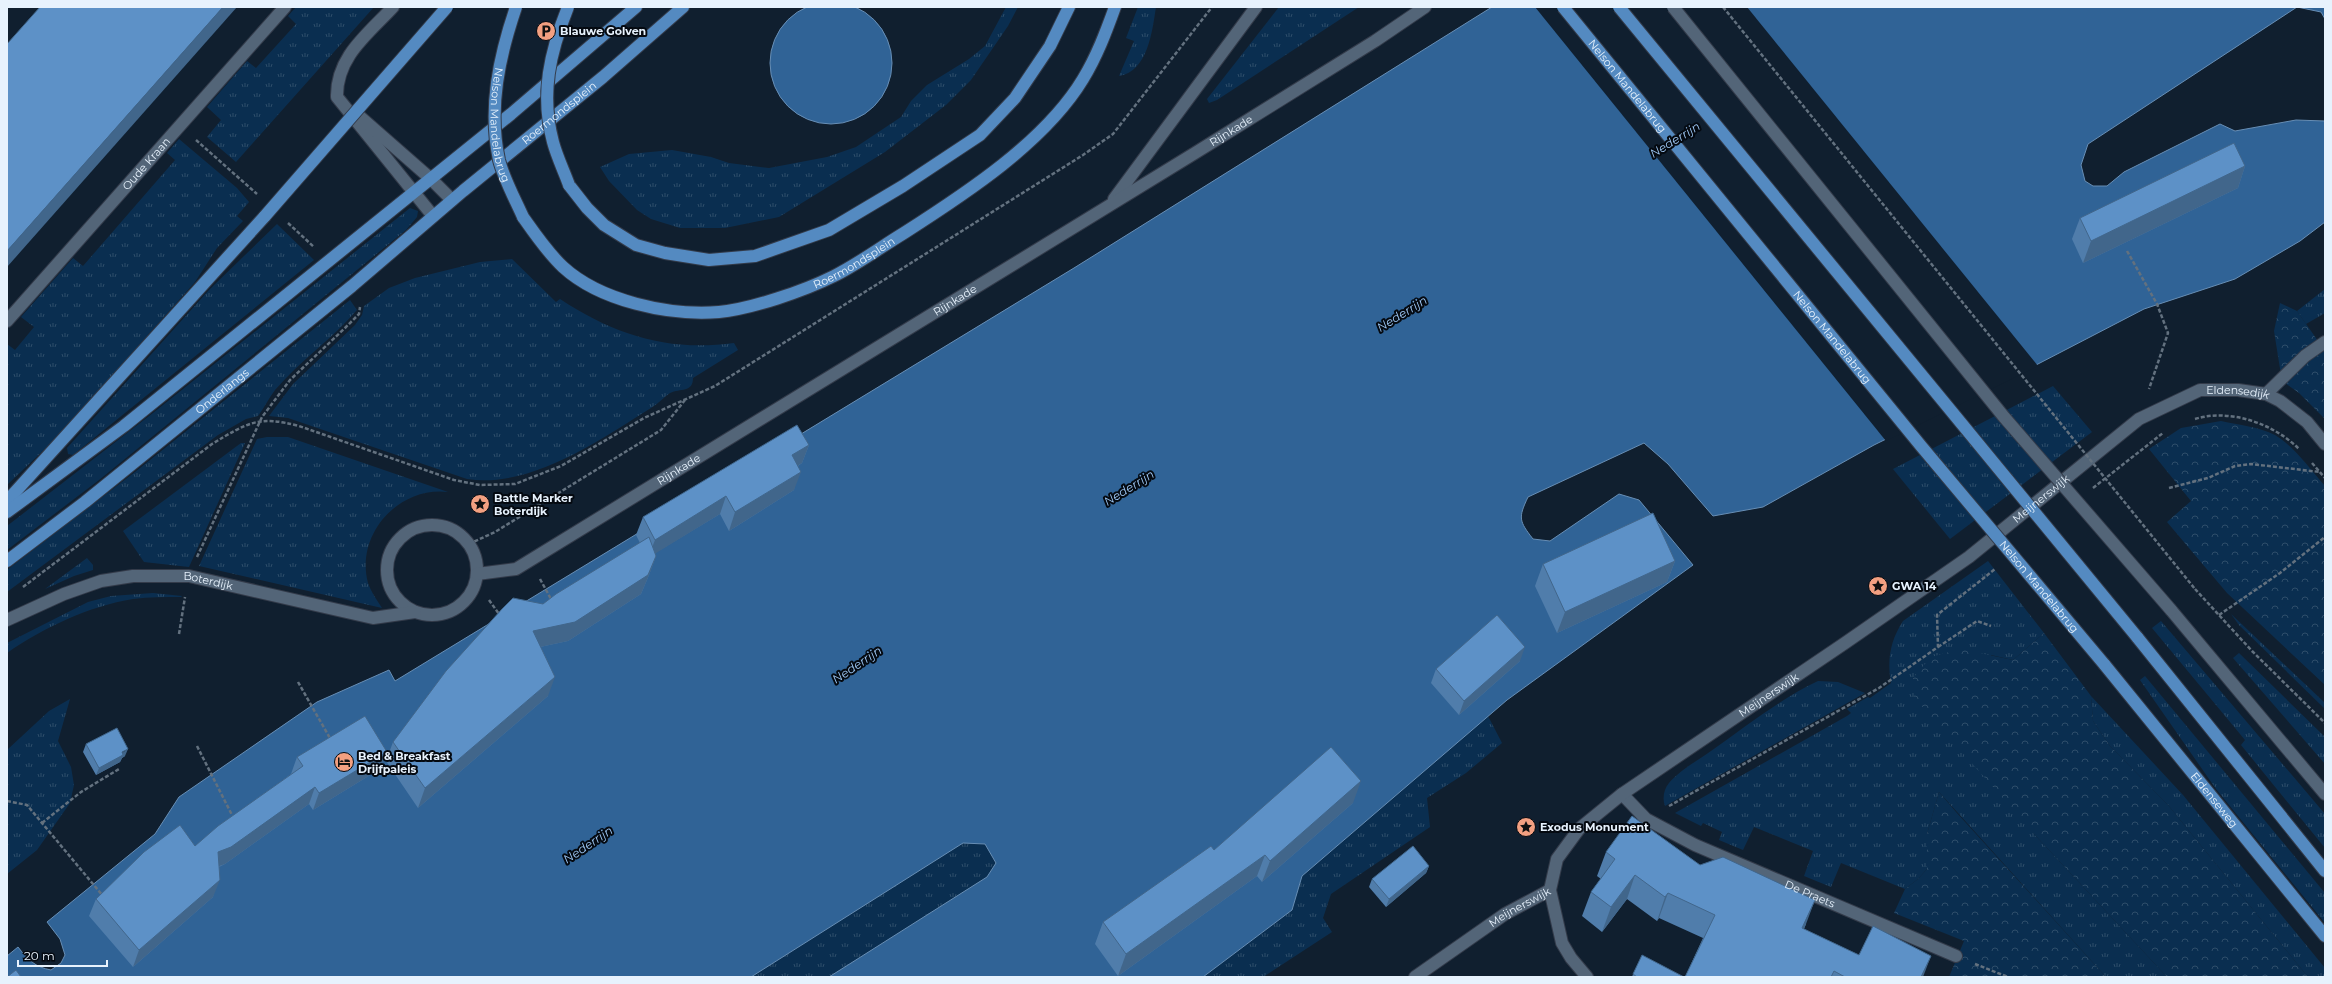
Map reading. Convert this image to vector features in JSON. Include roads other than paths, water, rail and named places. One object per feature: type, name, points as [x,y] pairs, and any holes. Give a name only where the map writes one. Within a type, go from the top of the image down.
[{"type":"main road","points":[[7,501],[265,216],[448,7]]},
{"type":"main road","name":"Nelson Mandelabrug","points":[[516,7],[507,32],[497,78],[494,116],[500,162],[523,217]]},
{"type":"main road","points":[[568,7],[556,36],[548,66],[547,86],[549,119],[553,142],[569,185],[587,208],[600,221],[636,245],[665,254],[709,260],[755,256],[829,230],[903,186],[980,135],[1015,98],[1050,46],[1069,7]]},
{"type":"main road","points":[[7,512],[124,426],[413,194],[511,114],[636,7]]},
{"type":"main road","name":"Roermondsplein","points":[[433,216],[603,77],[683,7]]},
{"type":"main road","name":"Roermondsplein","points":[[523,217],[541,243],[561,264],[583,282],[603,292],[640,305],[676,311],[719,312],[760,304],[834,276],[954,201],[1032,138],[1082,80],[1101,45],[1115,7]]},
{"type":"main road","name":"Nelson Mandelabrug","points":[[1564,7],[1920,446],[2104,664]]},
{"type":"main road","points":[[1619,7],[2137,637],[2325,872]]},
{"type":"main road","name":"Onderlangs","points":[[7,561],[85,502],[237,380],[433,216]]},
{"type":"main road","name":"Eldenseweg","points":[[2104,664],[2325,936]]},
{"type":"street","name":"Oude Kraan","points":[[7,321],[285,7]]},
{"type":"street","points":[[393,7],[346,58],[338,79],[337,97],[413,194],[433,216]]},
{"type":"street","points":[[1110,205],[1256,7]]},
{"type":"street","name":"Rijnkade","points":[[477,574],[516,569],[1110,205],[1375,41],[1425,7]]},
{"type":"street","points":[[1673,7],[2004,417],[2171,610],[2325,794]]},
{"type":"street","points":[[337,97],[431,179],[452,200]]},
{"type":"street","points":[[2266,394],[2305,356],[2325,342]]},
{"type":"street","name":"Eldensedijk","points":[[2139,419],[2200,390],[2238,390],[2266,394],[2280,401],[2307,422],[2325,444]]},
{"type":"street","name":"Meijnerswijk","points":[[1414,977],[1505,914],[1550,890],[1557,859],[1579,828],[1622,794],[1839,648],[1968,556],[2139,419]]},
{"type":"street","points":[[428,525],[444,527],[458,533],[469,544],[476,558],[477,574],[474,588],[466,600],[455,609],[442,614],[428,615],[415,612],[402,605],[394,594],[388,581],[387,565],[391,550],[400,538],[413,529],[428,525]]},
{"type":"street","name":"Boterdijk","points":[[7,620],[64,594],[101,581],[133,576],[189,576],[373,618],[415,612]]},
{"type":"street","name":"De Praets","points":[[1622,794],[1646,819],[1695,845],[1956,956]]},
{"type":"street","points":[[1550,890],[1562,943],[1571,958],[1587,977]]},
{"type":"water","points":[[831,2],[843,3],[854,7],[865,12],[874,20],[882,29],[887,40],[891,51],[891,75],[887,86],[882,97],[874,106],[865,114],[854,119],[843,123],[831,124],[819,123],[808,119],[797,114],[788,106],[780,97],[775,86],[771,75],[770,63],[771,51],[775,40],[780,29],[788,20],[797,12],[808,7],[819,3]]},
{"type":"water","name":"Nederrijn","points":[[1492,7],[2297,7],[2088,144],[2081,165],[2085,181],[2093,186],[2107,186],[2124,172],[2220,124],[2235,131],[2296,120],[2325,121],[2325,222],[2300,241],[2235,279],[2144,309],[2036,365],[1874,445],[1763,507],[1713,516],[1668,464],[1644,443],[1528,497],[1521,515],[1525,528],[1533,539],[1550,541],[1619,494],[1639,500],[1693,565],[1507,700],[1302,876],[1292,910],[1203,977],[829,977],[987,877],[996,863],[985,844],[963,843],[751,977],[7,977],[7,956],[18,947],[25,956],[40,967],[51,970],[61,963],[65,955],[60,939],[47,922],[155,834],[179,797],[317,702],[389,670],[395,681],[1074,268]]},
{"type":"water","points":[[2297,7],[2325,7],[2325,19],[2321,12]]},
{"type":"place","name":"Blauwe Golven","points":[[546,31]]},
{"type":"place","name":"Battle Marker Boterdijk","points":[[480,504]]},
{"type":"place","name":"GWA 14","points":[[1878,586]]},
{"type":"place","name":"Bed & Breakfast Drijfpaleis","points":[[344,762]]},
{"type":"place","name":"Exodus Monument","points":[[1526,827]]}]
